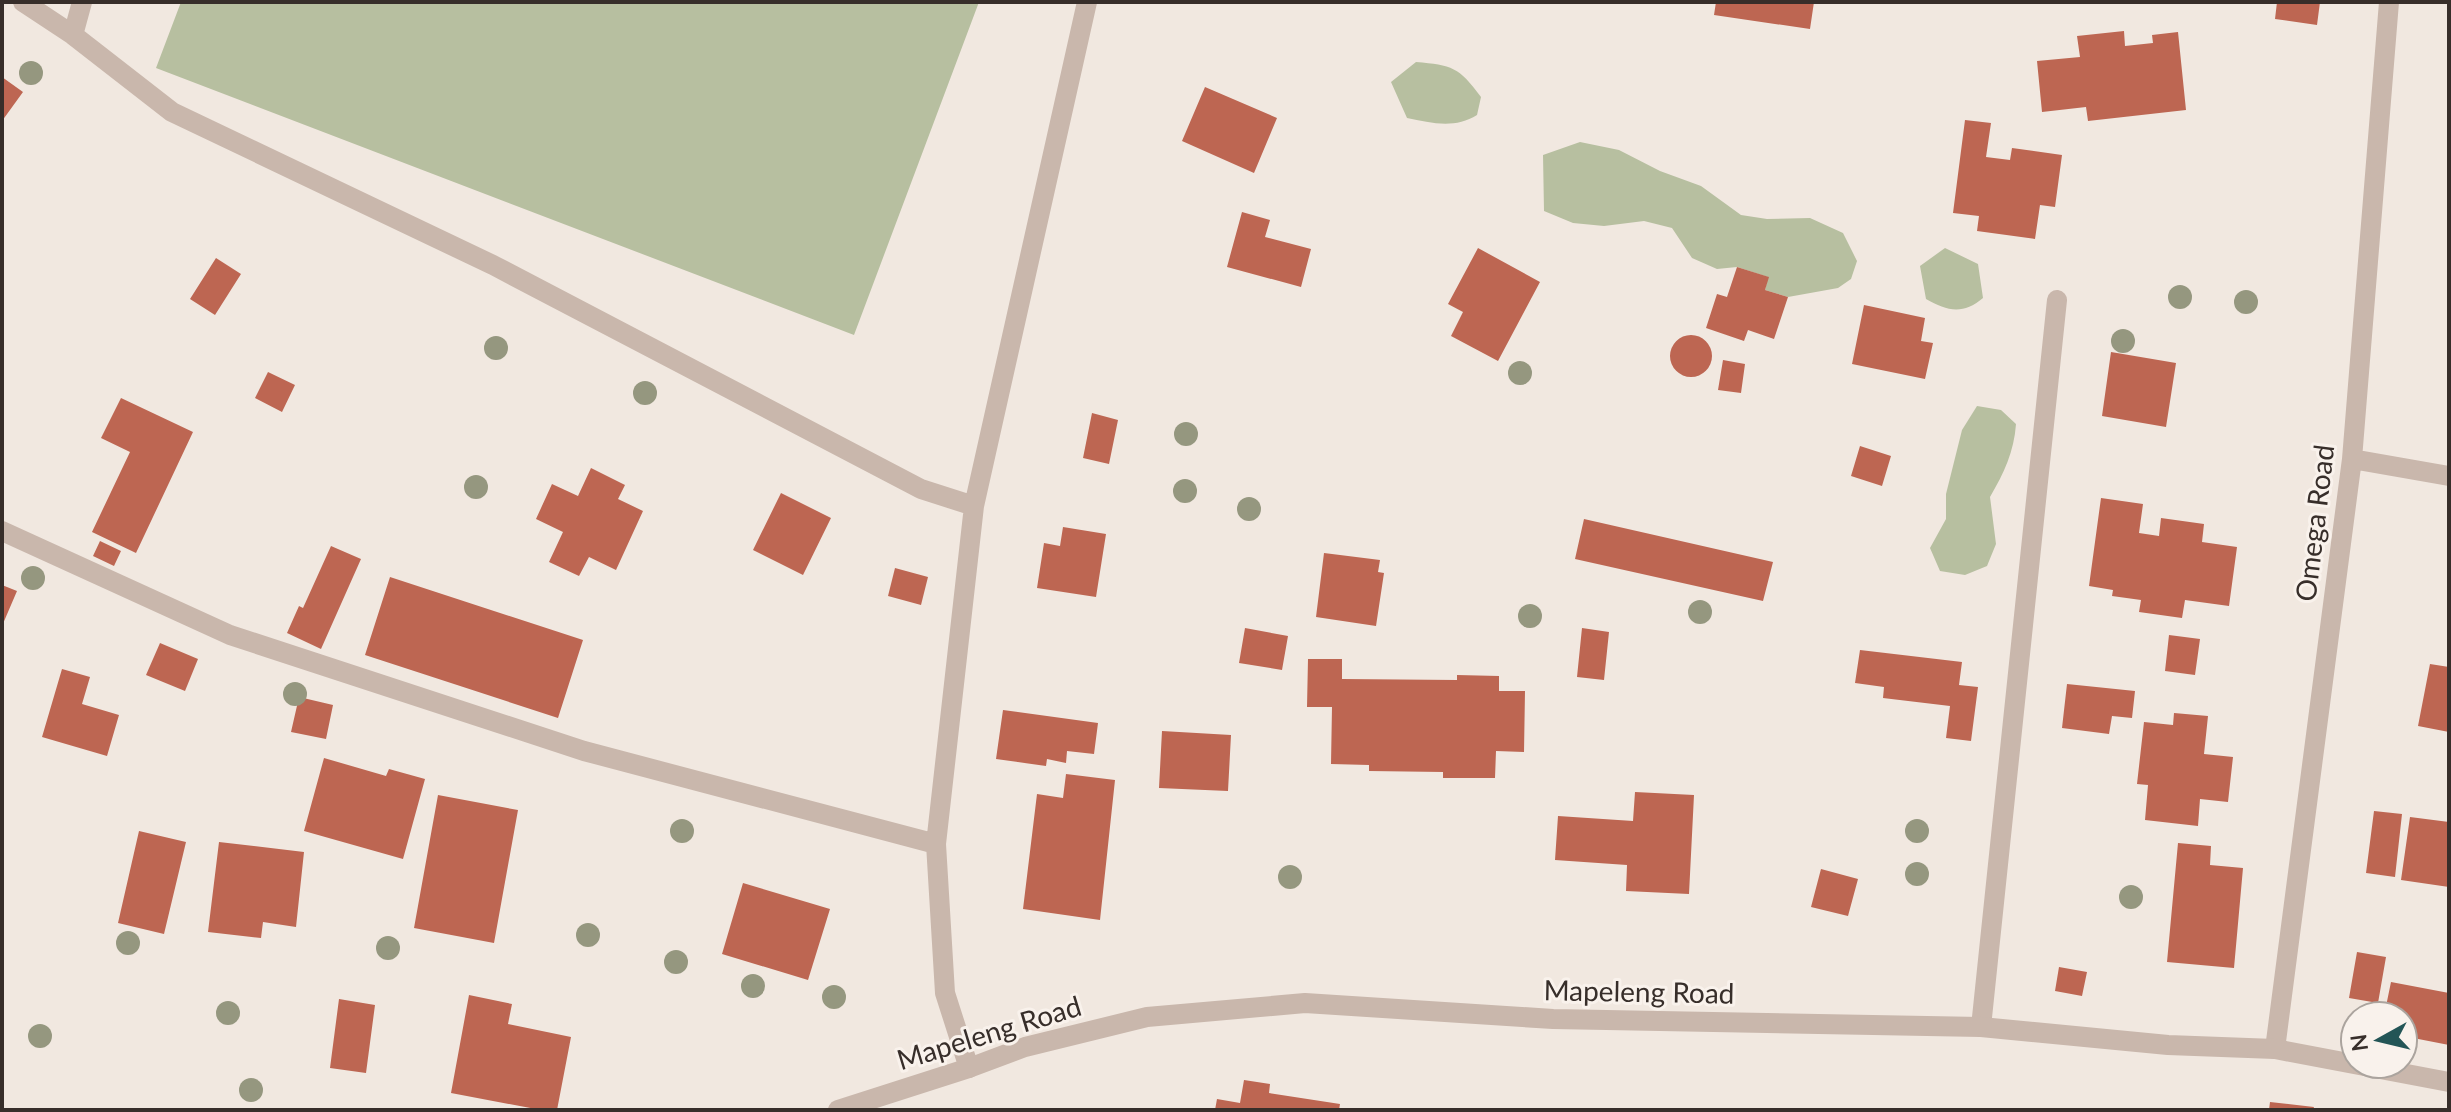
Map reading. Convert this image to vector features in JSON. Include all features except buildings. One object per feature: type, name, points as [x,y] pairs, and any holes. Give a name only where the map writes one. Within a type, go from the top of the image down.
[{"type":"street","points":[[23,2],[73,35],[172,112],[493,265],[921,489],[974,506]]},
{"type":"street","points":[[73,35],[82,2]]},
{"type":"street","points":[[969,1068],[945,993],[936,844],[974,506],[1087,2]]},
{"type":"street","name":"Omega Road","points":[[2275,1049],[2352,459],[2389,2]]},
{"type":"street","points":[[1981,1027],[2057,300]]},
{"type":"street","points":[[2352,459],[2449,476]]},
{"type":"street","points":[[2,531],[230,635],[584,751],[936,844]]},
{"type":"street","name":"Mapeleng Road","points":[[838,1110],[1025,1047],[1147,1017],[1305,1003],[1553,1019],[1981,1027],[2168,1045],[2275,1049],[2449,1082]]},
{"type":"green space","points":[[181,2],[979,2],[854,335],[156,68]]},
{"type":"green space","points":[[1416,62],[1447,66],[1467,79],[1481,97],[1477,115],[1452,123],[1407,118],[1391,82]]},
{"type":"green space","points":[[1580,142],[1619,150],[1660,171],[1701,186],[1741,215],[1767,219],[1810,218],[1843,233],[1857,261],[1851,279],[1838,288],[1788,297],[1765,290],[1768,277],[1737,267],[1717,269],[1692,258],[1672,228],[1644,221],[1604,226],[1573,223],[1544,211],[1543,155]]},
{"type":"green space","points":[[1945,248],[1978,264],[1983,298],[1969,307],[1948,308],[1926,299],[1920,266]]},
{"type":"green space","points":[[1977,406],[2001,410],[2016,424],[2008,462],[1990,497],[1996,544],[1987,566],[1965,575],[1940,571],[1930,548],[1946,519],[1946,494],[1962,430]]}]
